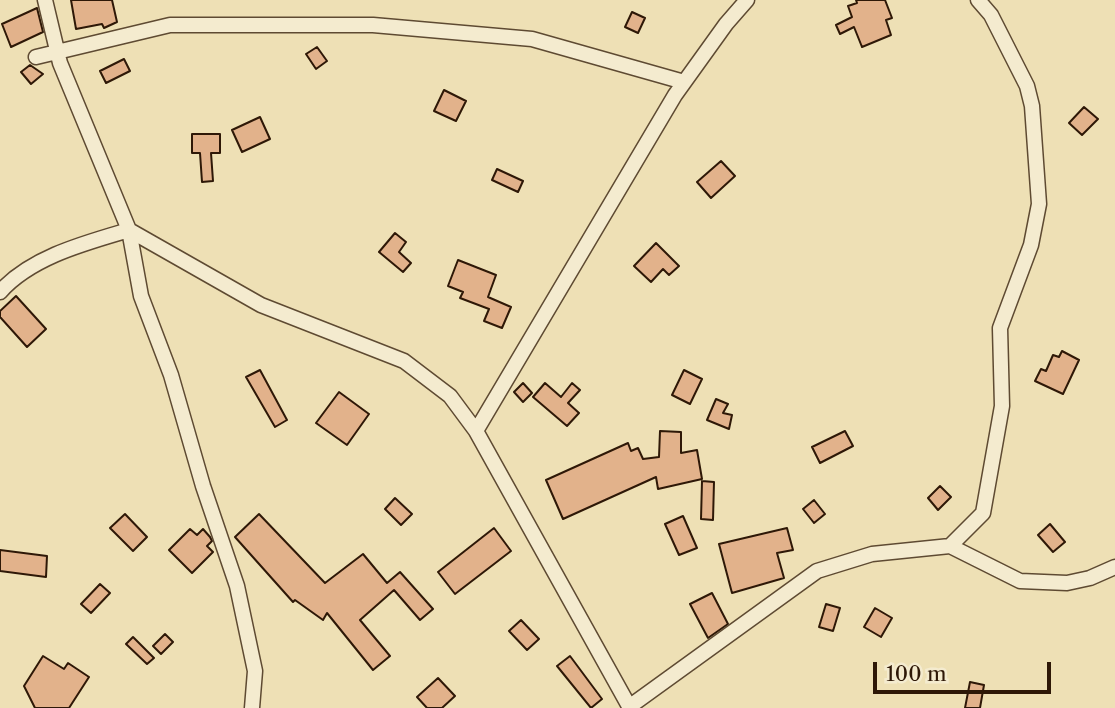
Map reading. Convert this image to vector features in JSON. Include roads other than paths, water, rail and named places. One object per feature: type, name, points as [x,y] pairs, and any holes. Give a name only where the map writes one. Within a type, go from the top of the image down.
[{"type":"street","points":[[45,0],[57,51],[129,230],[141,296],[171,375],[203,486],[237,586],[255,671],[252,708]]},
{"type":"street","points":[[475,431],[684,82],[747,0]]},
{"type":"street","points":[[950,546],[983,513],[1002,406],[1000,328],[1031,245],[1039,204],[1032,106],[1027,86],[990,15],[978,0]]},
{"type":"street","points":[[36,57],[170,25],[373,25],[532,39],[684,82]]},
{"type":"street","points":[[0,292],[15,275],[82,244],[129,230],[261,305],[404,361],[450,396],[475,431],[629,708],[817,571],[872,554],[950,546],[1020,581],[1067,583],[1090,578],[1115,567]]}]
